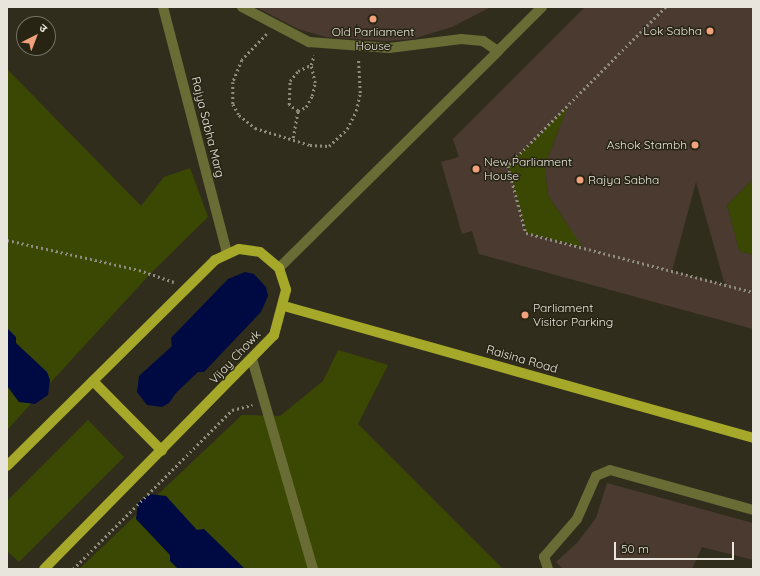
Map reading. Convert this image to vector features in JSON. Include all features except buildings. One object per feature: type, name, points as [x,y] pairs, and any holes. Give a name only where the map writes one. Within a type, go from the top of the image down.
[{"type":"main road","points":[[7,466],[188,287],[227,252],[239,249],[260,252],[279,268]]},
{"type":"main road","name":"Vijay Chowk","points":[[44,569],[162,451],[274,335],[284,306],[286,290],[279,268]]},
{"type":"main road","name":"Raisina Road","points":[[284,306],[753,438]]},
{"type":"main road","points":[[93,381],[162,451]]},
{"type":"lane","name":"Rajya Sabha Marg","points":[[163,7],[227,252]]},
{"type":"lane","points":[[242,7],[309,42],[358,46],[414,47],[461,39],[483,41],[498,50]]},
{"type":"lane","points":[[279,268],[542,7]]},
{"type":"lane","points":[[252,359],[312,569]]},
{"type":"lane","points":[[548,569],[544,557],[577,519],[596,476],[610,470],[753,510]]},
{"type":"path","points":[[666,7],[508,166],[526,233],[753,292]]},
{"type":"path","points":[[276,25],[242,60],[233,82],[233,104],[238,115],[255,128],[293,138],[310,145],[329,146],[347,129],[356,111],[360,93],[358,46]]},
{"type":"path","points":[[311,65],[298,71],[290,81],[289,105],[298,110],[306,107],[312,96],[315,83],[311,65],[315,52],[325,43]]},
{"type":"path","points":[[293,138],[298,110]]},
{"type":"path","points":[[7,240],[139,270],[188,287]]},
{"type":"path","points":[[73,569],[232,410],[255,404]]},
{"type":"green space","points":[[7,69],[141,206],[164,177],[190,168],[208,217],[151,273],[7,430]]},
{"type":"green space","points":[[589,83],[575,115],[559,129],[545,165],[548,195],[569,227],[635,260],[526,233],[508,166]]},
{"type":"green space","points":[[753,179],[753,255],[739,251],[727,205]]},
{"type":"green space","points":[[338,350],[388,365],[358,424],[503,569],[79,569],[242,415],[280,416],[323,381]]},
{"type":"green space","points":[[88,420],[124,457],[19,562],[7,551],[7,501]]},
{"type":"shaded area","points":[[245,272],[254,274],[266,287],[268,296],[261,312],[204,372],[198,372],[176,393],[169,403],[162,407],[147,405],[137,392],[139,376],[172,346],[171,338],[228,279]]},
{"type":"shaded area","points":[[7,328],[16,337],[16,343],[47,372],[50,380],[48,395],[35,404],[19,402],[7,386]]},
{"type":"shaded area","points":[[150,494],[166,496],[197,530],[204,529],[245,569],[178,569],[170,561],[170,555],[136,519],[138,503]]},
{"type":"place","name":"Old Parliament House","points":[[373,19]]},
{"type":"place","name":"Lok Sabha","points":[[710,31]]},
{"type":"place","name":"Ashok Stambh","points":[[695,145]]},
{"type":"place","name":"New Parliament House","points":[[476,169]]},
{"type":"place","name":"Rajya Sabha","points":[[580,180]]},
{"type":"place","name":"Parliament Visitor Parking","points":[[525,315]]}]
